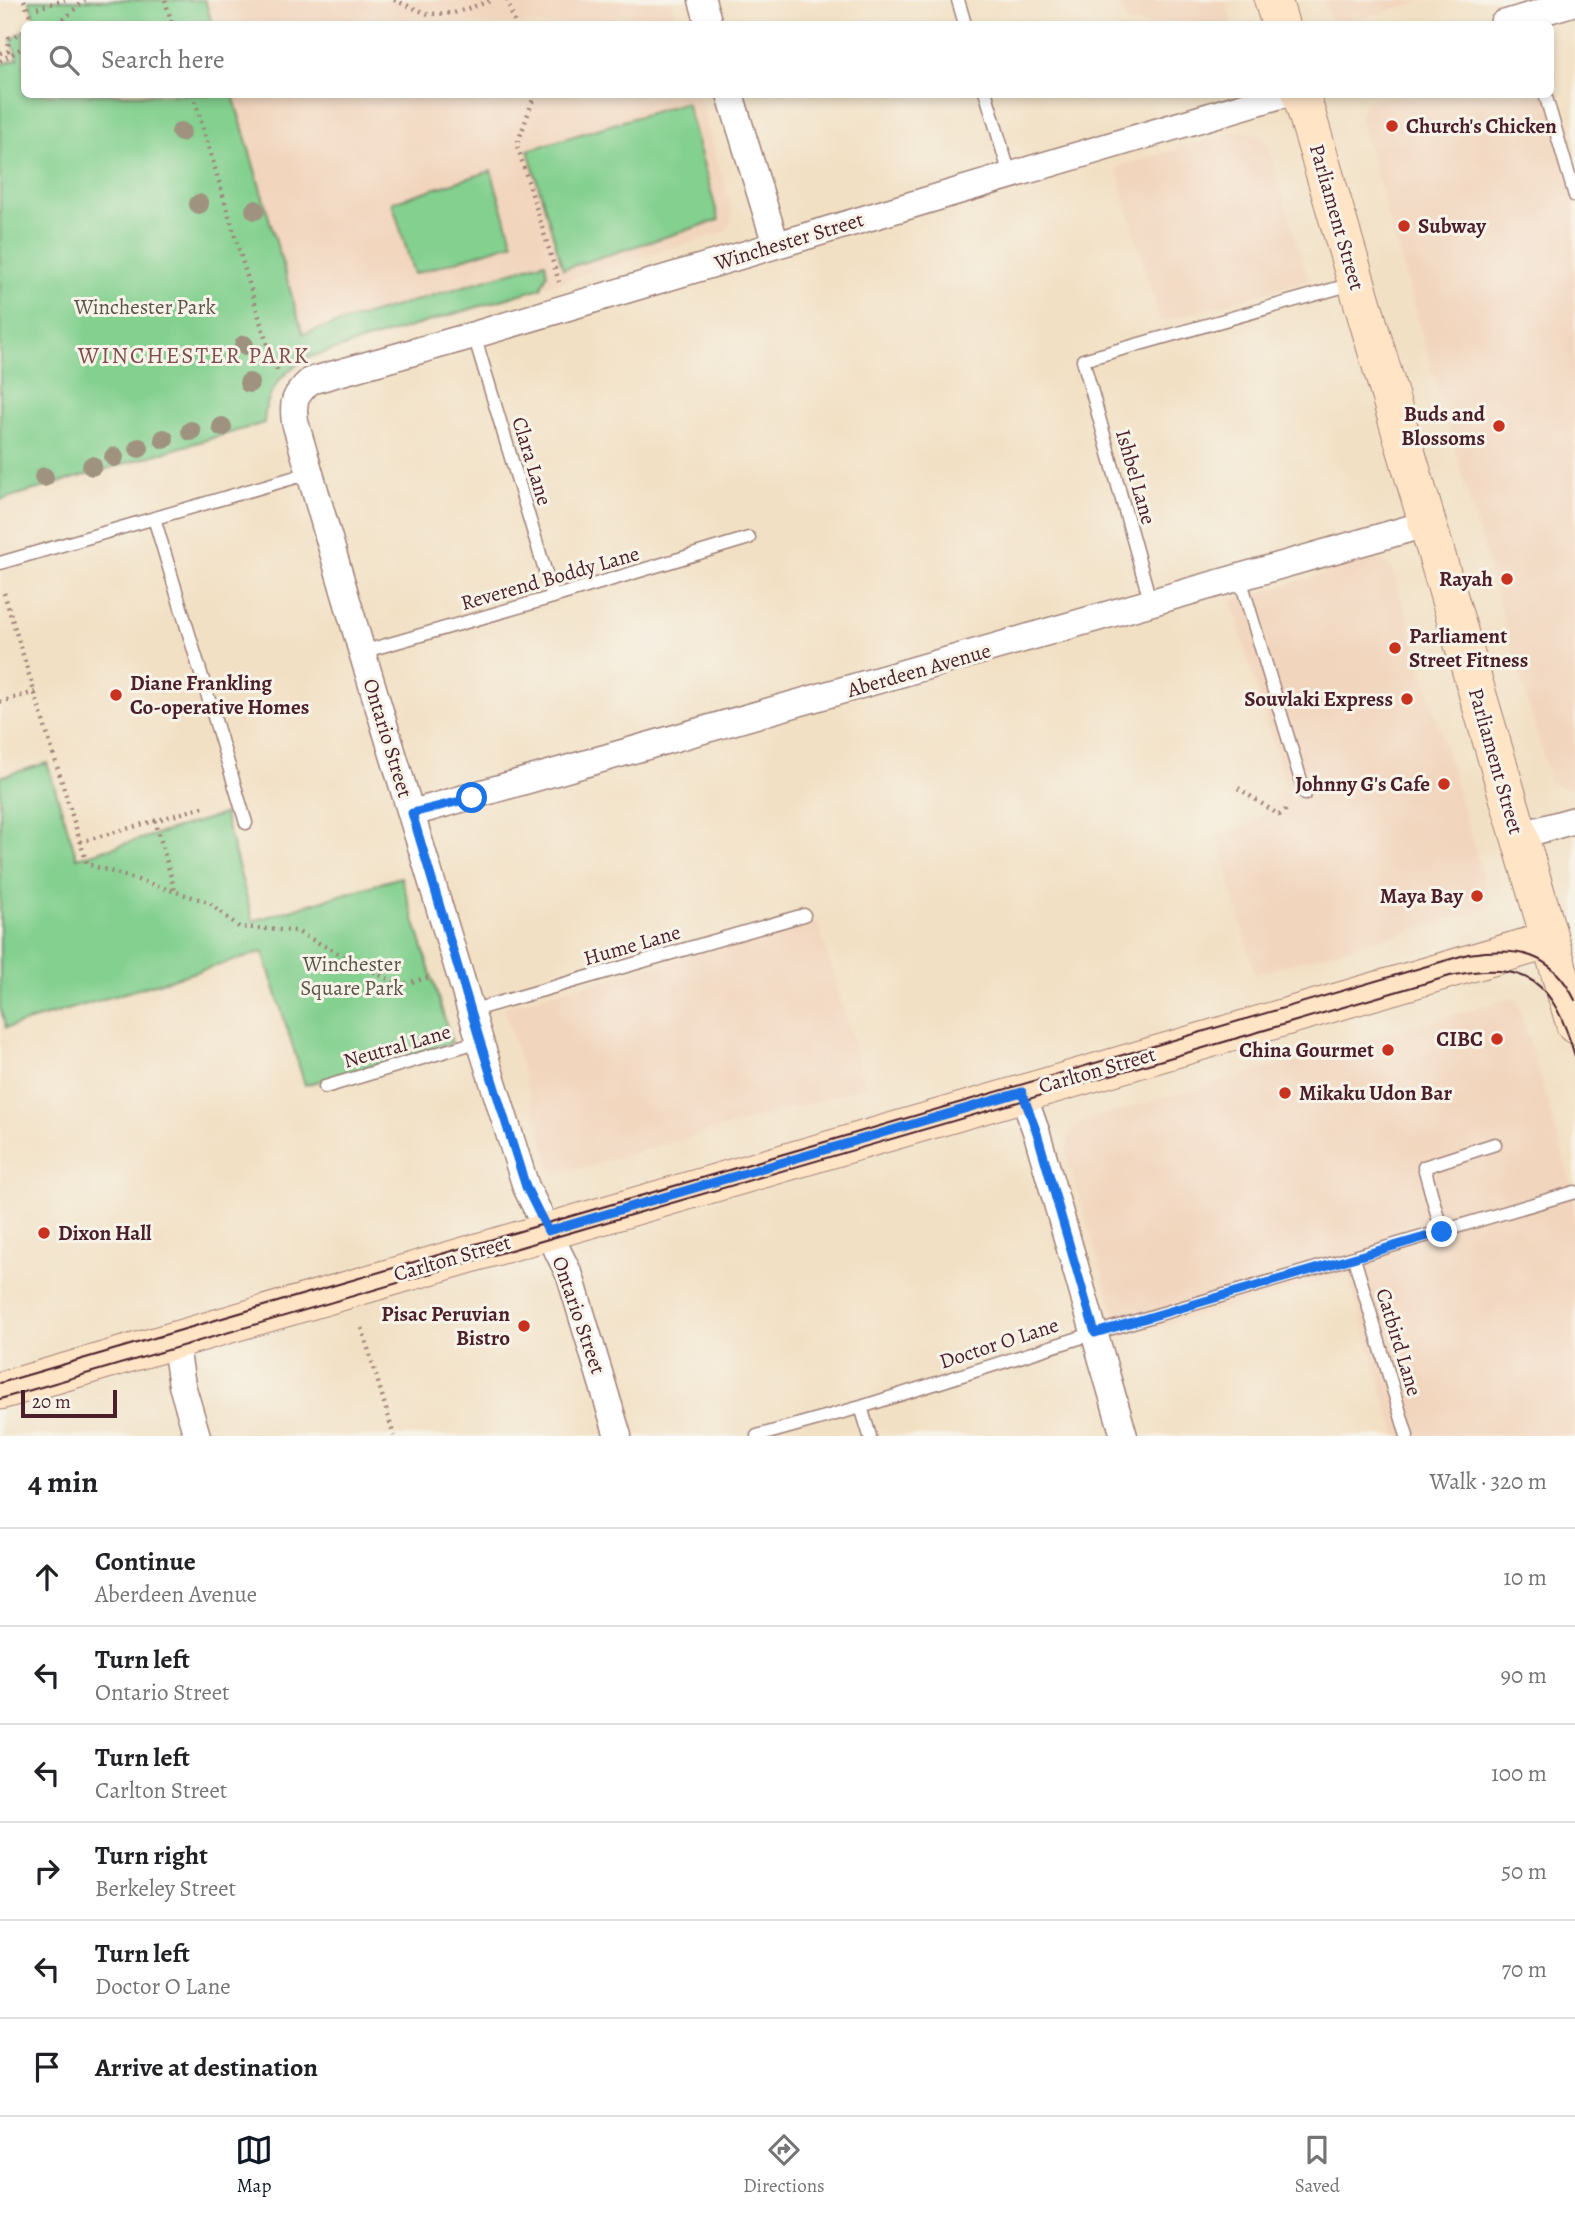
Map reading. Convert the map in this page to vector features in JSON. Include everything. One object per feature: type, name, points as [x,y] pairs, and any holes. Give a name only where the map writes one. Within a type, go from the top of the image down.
[{"type":"main road","points":[[1273,0],[1279,21]]},
{"type":"main road","name":"Parliament Street","points":[[1302,98],[1575,1025]]},
{"type":"main road","name":"Carlton Street","points":[[0,1391],[1550,940]]},
{"type":"street","points":[[702,0],[708,21]]},
{"type":"street","points":[[1522,21],[1575,2]]},
{"type":"street","points":[[731,98],[776,245]]},
{"type":"street","name":"Winchester Street","points":[[297,394],[310,381],[474,335],[1270,98]]},
{"type":"street","name":"Ontario Street","points":[[297,394],[293,409],[295,422],[470,1011],[526,1187],[570,1276],[618,1436]]},
{"type":"street","name":"Aberdeen Avenue","points":[[412,813],[1426,524]]},
{"type":"street","points":[[1518,836],[1575,820]]},
{"type":"street","points":[[1022,1092],[1037,1133],[1124,1436]]},
{"type":"street","points":[[175,1340],[181,1385],[197,1436]]},
{"type":"lane","points":[[958,0],[964,21]]},
{"type":"lane","points":[[987,98],[1010,175]]},
{"type":"lane","points":[[1546,98],[1575,197]]},
{"type":"lane","name":"Ishbel Lane","points":[[1152,604],[1083,360],[1356,283]]},
{"type":"lane","name":"Clara Lane","points":[[474,335],[553,597]]},
{"type":"lane","points":[[0,563],[310,473]]},
{"type":"lane","points":[[154,517],[246,823]]},
{"type":"lane","name":"Reverend Boddy Lane","points":[[362,652],[749,538]]},
{"type":"lane","points":[[1240,578],[1305,794]]},
{"type":"lane","name":"Hume Lane","points":[[470,1011],[804,915]]},
{"type":"lane","name":"Neutral Lane","points":[[325,1087],[480,1041]]},
{"type":"lane","points":[[1442,1232],[1424,1167],[1495,1144]]},
{"type":"lane","name":"Doctor O Lane","points":[[757,1436],[1575,1192]]},
{"type":"lane","name":"Catbird Lane","points":[[1354,1258],[1407,1436]]},
{"type":"lane","points":[[861,1407],[870,1436]]},
{"type":"path","points":[[24,0],[32,21]]},
{"type":"path","points":[[37,8],[65,0]]},
{"type":"path","points":[[61,21],[85,0]]},
{"type":"path","points":[[165,0],[171,21]]},
{"type":"path","points":[[394,0],[428,14],[454,13],[493,0]]},
{"type":"path","points":[[507,0],[514,21]]},
{"type":"path","points":[[0,53],[8,51],[9,38],[21,33]]},
{"type":"path","points":[[0,61],[21,49]]},
{"type":"path","points":[[194,98],[272,361],[284,381],[297,394]]},
{"type":"path","points":[[534,98],[517,145],[560,286]]},
{"type":"path","points":[[4,593],[87,864],[208,902],[239,927],[296,931],[399,985],[432,976]]},
{"type":"path","points":[[0,702],[35,692]]},
{"type":"path","points":[[1238,788],[1279,815],[1305,794]]},
{"type":"path","points":[[80,842],[207,806]]},
{"type":"path","points":[[155,820],[176,892]]},
{"type":"path","points":[[362,1328],[394,1436]]},
{"type":"shaded area","points":[[205,0],[671,0],[677,21],[211,21]]},
{"type":"shaded area","points":[[1120,0],[1225,0],[1232,21],[1126,21]]},
{"type":"shaded area","points":[[1324,0],[1426,0],[1353,21],[1330,21]]},
{"type":"shaded area","points":[[234,98],[699,98],[732,210],[732,220],[725,232],[310,357]]},
{"type":"shaded area","points":[[1383,98],[1553,98],[1575,170],[1575,787],[1567,789],[1551,783],[1359,115],[1366,103]]},
{"type":"shaded area","points":[[1235,132],[1249,132],[1261,137],[1268,145],[1308,280],[1160,322],[1116,167]]},
{"type":"shaded area","points":[[1374,559],[1385,562],[1393,570],[1492,907],[1255,974],[1217,834],[1252,825],[1285,786],[1231,601]]},
{"type":"shaded area","points":[[818,921],[866,1087],[557,1175],[551,1169],[504,1007]]},
{"type":"shaded area","points":[[1516,997],[1575,1195],[1575,1436],[1396,1436],[1348,1274],[1121,1337],[1066,1153],[1068,1137],[1074,1127],[1091,1119]]},
{"type":"green space","points":[[29,0],[205,0],[211,21],[36,21]]},
{"type":"green space","name":"Winchester Park","points":[[21,33],[21,98],[234,98],[303,334],[545,262],[547,274],[541,288],[310,357],[292,368],[277,383],[268,401],[264,423],[0,500],[0,65],[18,59],[11,39]]},
{"type":"green space","points":[[686,102],[719,220],[563,269],[528,150]]},
{"type":"green space","points":[[491,171],[513,243],[414,274],[392,202]]},
{"type":"green space","name":"Winchester Square Park","points":[[47,763],[77,858],[224,814],[253,921],[401,877],[452,1043],[305,1085],[263,952],[6,1028],[0,1007],[0,777]]},
{"type":"tram line","points":[[0,1383],[1468,954],[1502,951],[1531,956],[1555,971],[1575,1000]]},
{"type":"tram line","points":[[0,1399],[1450,976],[1500,971],[1518,974],[1534,982],[1547,994],[1557,1010],[1575,1056]]},
{"type":"place","name":"Church's Chicken","points":[[1392,126]]},
{"type":"place","name":"Subway","points":[[1404,226]]},
{"type":"place","name":"Buds and Blossoms","points":[[1499,426]]},
{"type":"place","name":"Rayah","points":[[1507,579]]},
{"type":"place","name":"Parliament Street Fitness","points":[[1395,648]]},
{"type":"place","name":"Diane Frankling Co-operative Homes","points":[[116,695]]},
{"type":"place","name":"Souvlaki Express","points":[[1407,699]]},
{"type":"place","name":"Johnny G's Cafe","points":[[1444,784]]},
{"type":"place","name":"Maya Bay","points":[[1477,896]]},
{"type":"place","name":"CIBC","points":[[1497,1039]]},
{"type":"place","name":"China Gourmet","points":[[1388,1050]]},
{"type":"place","name":"Mikaku Udon Bar","points":[[1285,1093]]},
{"type":"place","name":"Dixon Hall","points":[[44,1233]]},
{"type":"place","name":"Pisac Peruvian Bistro","points":[[524,1326]]},
{"type":"district","name":"WINCHESTER PARK","points":[[194,355]]},
{"type":"route","points":[[472,798],[412,813],[526,1187],[548,1231],[1022,1092],[1037,1133],[1095,1333],[1442,1232]]}]
